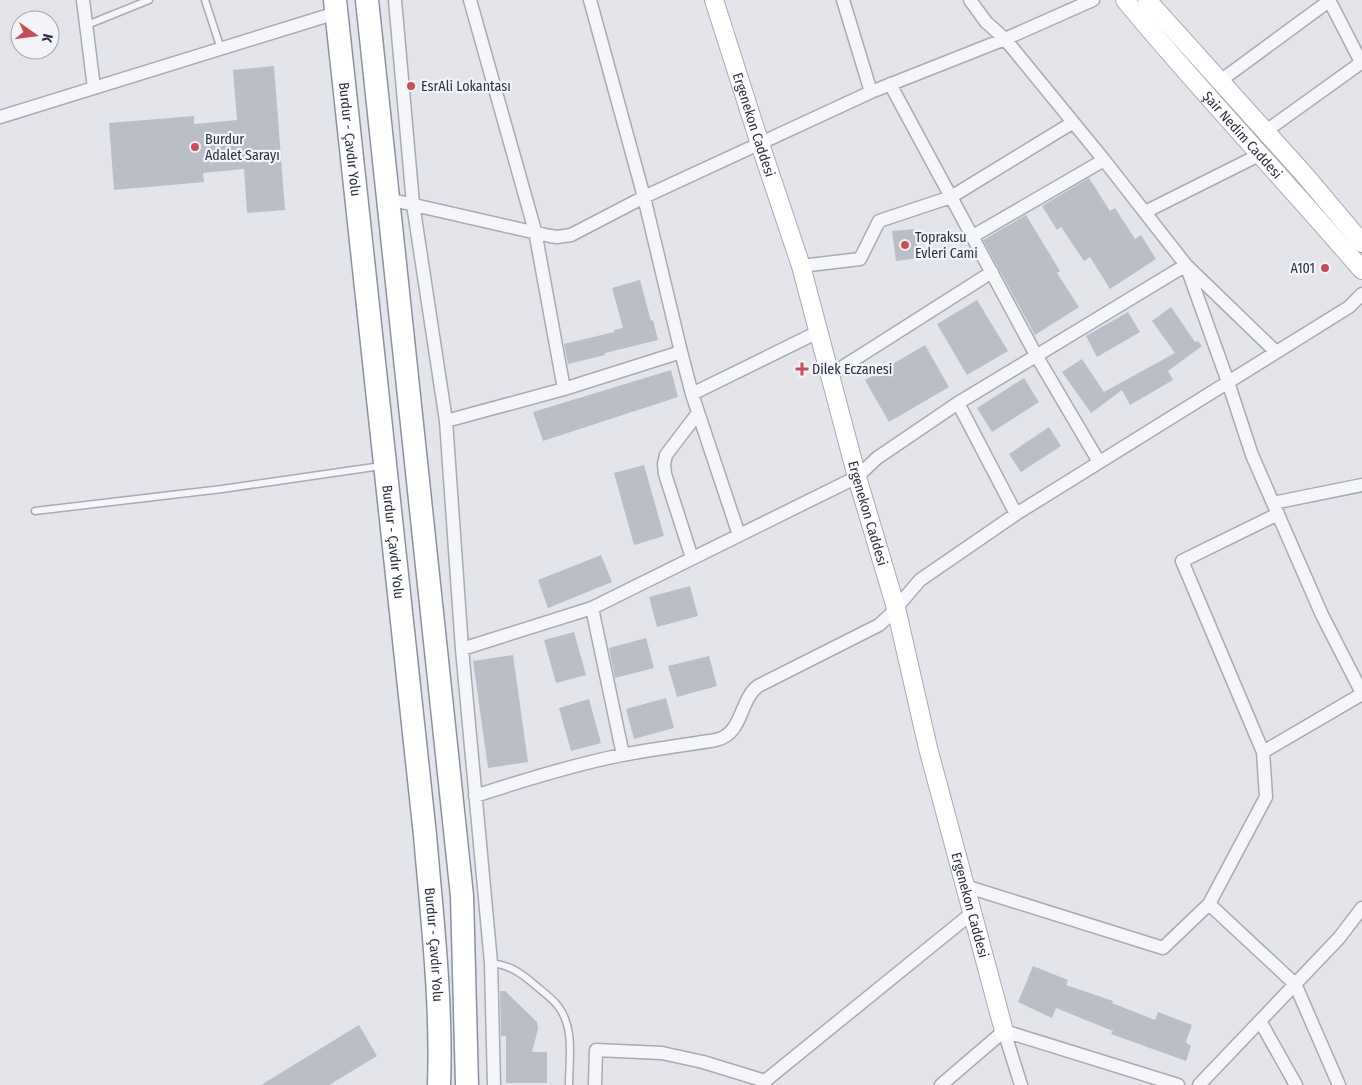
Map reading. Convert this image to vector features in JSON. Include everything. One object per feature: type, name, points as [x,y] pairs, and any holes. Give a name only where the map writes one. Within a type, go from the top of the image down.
[{"type":"highway","name":"Burdur - Çavdır Yolu","points":[[368,0],[462,896],[467,1085]]},
{"type":"highway","name":"Burdur - Çavdır Yolu","points":[[335,7],[425,835],[436,958],[440,1050],[439,1085]]},
{"type":"street","points":[[83,0],[94,88]]},
{"type":"street","points":[[394,0],[413,204],[446,421],[462,649],[491,963],[494,1085]]},
{"type":"street","points":[[470,0],[535,231],[564,389]]},
{"type":"street","points":[[590,0],[644,197],[680,352],[698,413],[739,535]]},
{"type":"street","name":"Ergenekon Caddesi","points":[[714,0],[801,266],[857,477],[896,608],[928,748],[1004,1031]]},
{"type":"street","points":[[844,0],[871,92]]},
{"type":"street","points":[[970,0],[986,22],[1005,40],[1104,160],[1186,265],[1276,352]]},
{"type":"street","points":[[388,199],[557,237],[571,234],[644,197],[871,92],[1005,40],[1093,0]]},
{"type":"street","name":"Şair Nedim Caddesi","points":[[1125,0],[1158,40],[1362,270]]},
{"type":"street","points":[[1147,0],[1266,131],[1362,243]]},
{"type":"street","points":[[1220,82],[1329,0],[1362,63],[1266,131]]},
{"type":"street","points":[[0,117],[221,49],[335,7]]},
{"type":"street","points":[[890,84],[1036,355],[1100,462]]},
{"type":"street","points":[[801,266],[860,259],[879,221],[951,198],[1072,123]]},
{"type":"street","points":[[1145,212],[1261,154]]},
{"type":"street","points":[[973,236],[1104,160]]},
{"type":"street","points":[[462,649],[592,608],[857,477],[877,458],[958,403],[1186,265]]},
{"type":"street","points":[[1186,265],[1252,455],[1322,615],[1362,694],[1263,752]]},
{"type":"street","points":[[830,375],[992,272]]},
{"type":"street","points":[[475,796],[559,770],[623,755],[716,740],[726,736],[734,729],[746,698],[758,686],[870,630],[886,619],[920,580],[1016,514],[1349,307],[1362,294]]},
{"type":"street","points":[[692,394],[818,332]]},
{"type":"street","points":[[446,421],[564,389],[680,352]]},
{"type":"street","points":[[958,403],[1016,514]]},
{"type":"street","points":[[692,558],[665,474],[664,464],[666,455],[698,413]]},
{"type":"street","points":[[965,886],[1163,948],[1209,904],[1266,797],[1263,752],[1182,562],[1275,508],[1362,485]]},
{"type":"street","points":[[592,608],[623,755]]},
{"type":"street","points":[[1209,904],[1295,984],[1339,1085]]},
{"type":"street","points":[[1199,1085],[1339,938],[1362,908]]},
{"type":"street","points":[[595,1085],[596,1050],[662,1053],[684,1057],[765,1083],[972,913]]},
{"type":"street","points":[[1260,1021],[1296,1085]]},
{"type":"street","points":[[941,1085],[1004,1031]]},
{"type":"street","points":[[1004,1031],[1021,1085]]},
{"type":"street","points":[[1004,1031],[1178,1085]]},
{"type":"lane","points":[[87,25],[148,0]]},
{"type":"lane","points":[[205,0],[221,49]]},
{"type":"lane","points":[[35,511],[222,489],[385,465]]},
{"type":"lane","points":[[491,963],[508,966],[516,970],[554,1001],[562,1012],[569,1033],[569,1085]]},
{"type":"building","name":"Burdur Adalet Sarayı","points":[[274,66],[285,210],[247,213],[244,169],[203,173],[204,182],[114,190],[109,123],[194,116],[194,124],[237,120],[233,70]]},
{"type":"building","points":[[1089,178],[1110,211],[1115,208],[1135,239],[1141,235],[1156,259],[1110,289],[1090,257],[1084,261],[1061,227],[1057,230],[1042,206]]},
{"type":"building","points":[[1026,215],[1060,271],[1057,273],[1079,307],[1035,335],[983,240]]},
{"type":"building","name":"Topraksu Evleri Cami","points":[[915,229],[919,258],[896,261],[892,231]]},
{"type":"building","points":[[640,280],[658,340],[568,364],[564,344],[614,332],[614,330],[623,328],[612,288]]},
{"type":"building","points":[[977,300],[1008,351],[967,375],[937,324]]},
{"type":"building","points":[[1171,307],[1195,342],[1198,341],[1202,346],[1168,371],[1173,380],[1130,405],[1122,390],[1091,413],[1062,372],[1082,359],[1104,392],[1175,353],[1152,321]]},
{"type":"building","points":[[1128,312],[1140,332],[1097,357],[1086,336]]},
{"type":"building","points":[[925,345],[949,387],[889,422],[865,380]]},
{"type":"building","points":[[671,370],[678,397],[543,441],[533,412]]},
{"type":"building","points":[[1024,378],[1039,402],[992,432],[977,408]]},
{"type":"building","points":[[1049,427],[1061,446],[1021,472],[1009,454]]},
{"type":"building","points":[[644,465],[664,536],[634,545],[614,473]]},
{"type":"building","points":[[601,555],[612,582],[548,608],[538,580]]},
{"type":"building","points":[[690,586],[698,616],[657,627],[649,597]]},
{"type":"building","points":[[574,632],[586,675],[556,683],[544,640]]},
{"type":"building","points":[[646,638],[654,668],[615,678],[609,648]]},
{"type":"building","points":[[513,655],[528,762],[488,768],[473,661]]},
{"type":"building","points":[[709,656],[717,686],[677,697],[668,666]]},
{"type":"building","points":[[666,698],[674,728],[634,739],[626,709]]},
{"type":"building","points":[[589,699],[601,743],[571,751],[559,708]]},
{"type":"building","points":[[1033,966],[1068,980],[1066,985],[1113,1001],[1112,1003],[1155,1020],[1158,1012],[1192,1025],[1186,1042],[1191,1046],[1186,1061],[1111,1034],[1113,1031],[1056,1008],[1052,1018],[1018,1002]]},
{"type":"building","points":[[500,991],[505,991],[537,1022],[538,1029],[532,1052],[547,1052],[547,1083],[506,1083],[506,1036],[501,1036]]},
{"type":"building","points":[[359,1025],[377,1056],[329,1085],[261,1085]]},
{"type":"place","name":"EsrAli Lokantası","points":[[411,86]]},
{"type":"place","name":"Burdur Adalet Sarayı","points":[[195,147]]},
{"type":"place","name":"Topraksu Evleri Cami","points":[[905,245]]},
{"type":"place","name":"A101","points":[[1325,268]]},
{"type":"place","name":"Dilek Eczanesi","points":[[802,369]]}]
